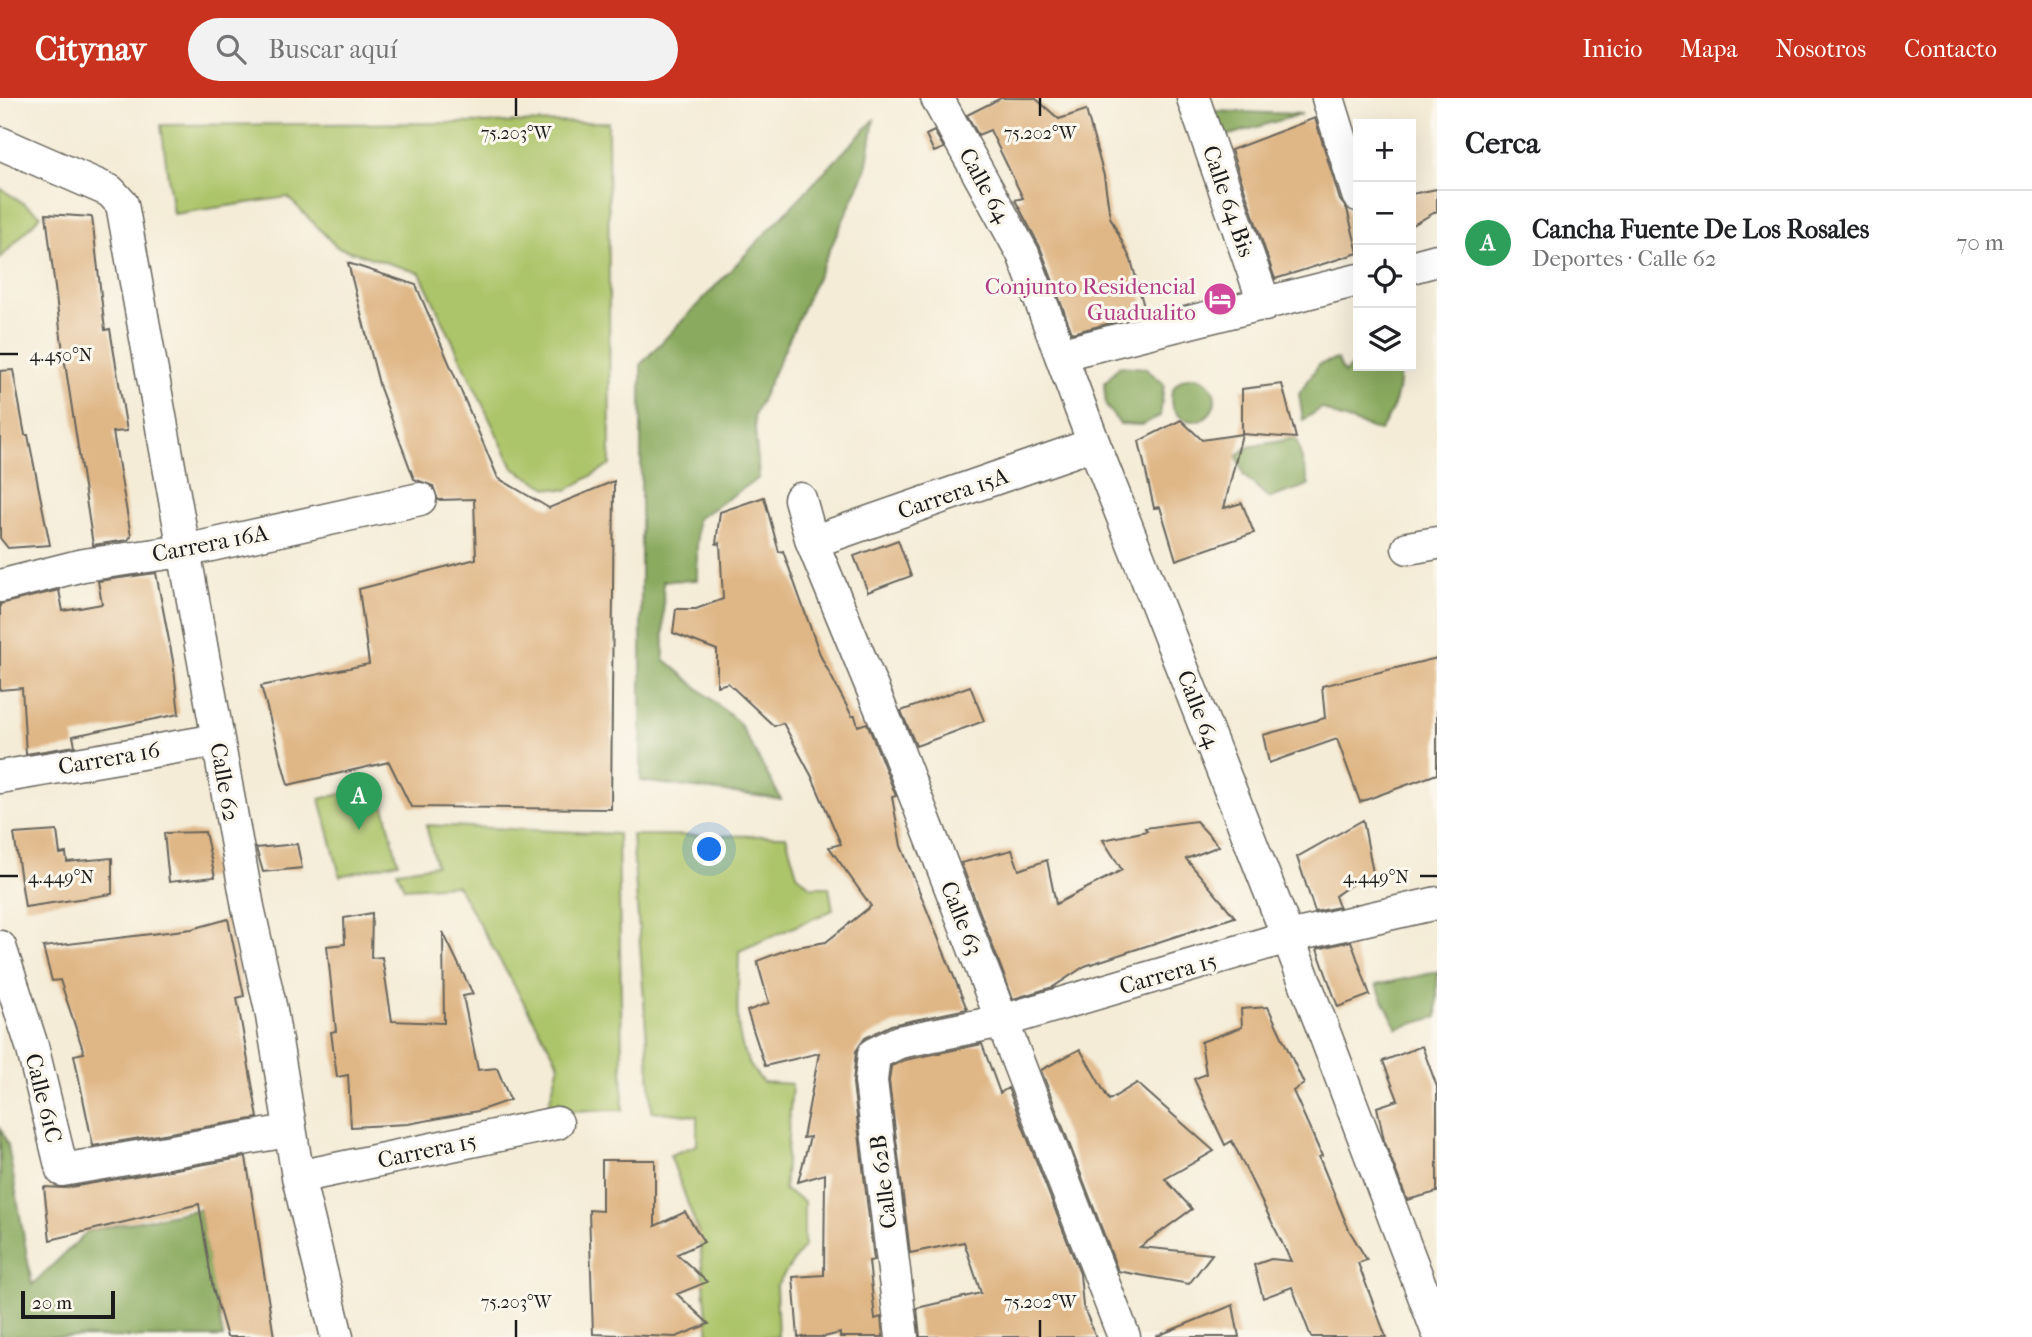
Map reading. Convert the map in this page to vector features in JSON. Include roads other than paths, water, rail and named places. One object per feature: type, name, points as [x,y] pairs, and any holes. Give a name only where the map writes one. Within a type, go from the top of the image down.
[{"type":"street","name":"Calle 64","points":[[937,98],[1023,254],[1094,444],[1289,937],[1437,1330]]},
{"type":"street","name":"Calle 64 Bis","points":[[1193,98],[1265,305]]},
{"type":"street","points":[[1328,98],[1354,182]]},
{"type":"street","name":"Calle 62","points":[[0,143],[110,191],[122,204],[128,224],[247,907],[271,1010],[288,1131],[337,1337]]},
{"type":"street","points":[[1416,266],[1437,260]]},
{"type":"street","points":[[1062,354],[1353,281]]},
{"type":"street","name":"Carrera 15A","points":[[812,542],[1094,444]]},
{"type":"street","name":"Carrera 16A","points":[[0,586],[83,565],[184,551],[420,499]]},
{"type":"street","name":"Calle 63","points":[[800,499],[812,542],[896,746],[1124,1337]]},
{"type":"street","name":"Carrera 16","points":[[0,777],[218,740]]},
{"type":"street","name":"Carrera 15","points":[[899,1042],[1002,1021],[1289,937],[1437,903]]},
{"type":"street","name":"Calle 61C","points":[[0,947],[32,1046],[62,1170],[288,1131]]},
{"type":"street","name":"Calle 62B","points":[[899,1042],[874,1054],[871,1081],[902,1337]]},
{"type":"street","name":"Carrera 15","points":[[298,1177],[557,1123]]},
{"type":"place","name":"Conjunto Residencial Guadualito","points":[[1220,299]]},
{"type":"place","name":"Cancha Fuente De Los Rosales","points":[[359,830]]}]
